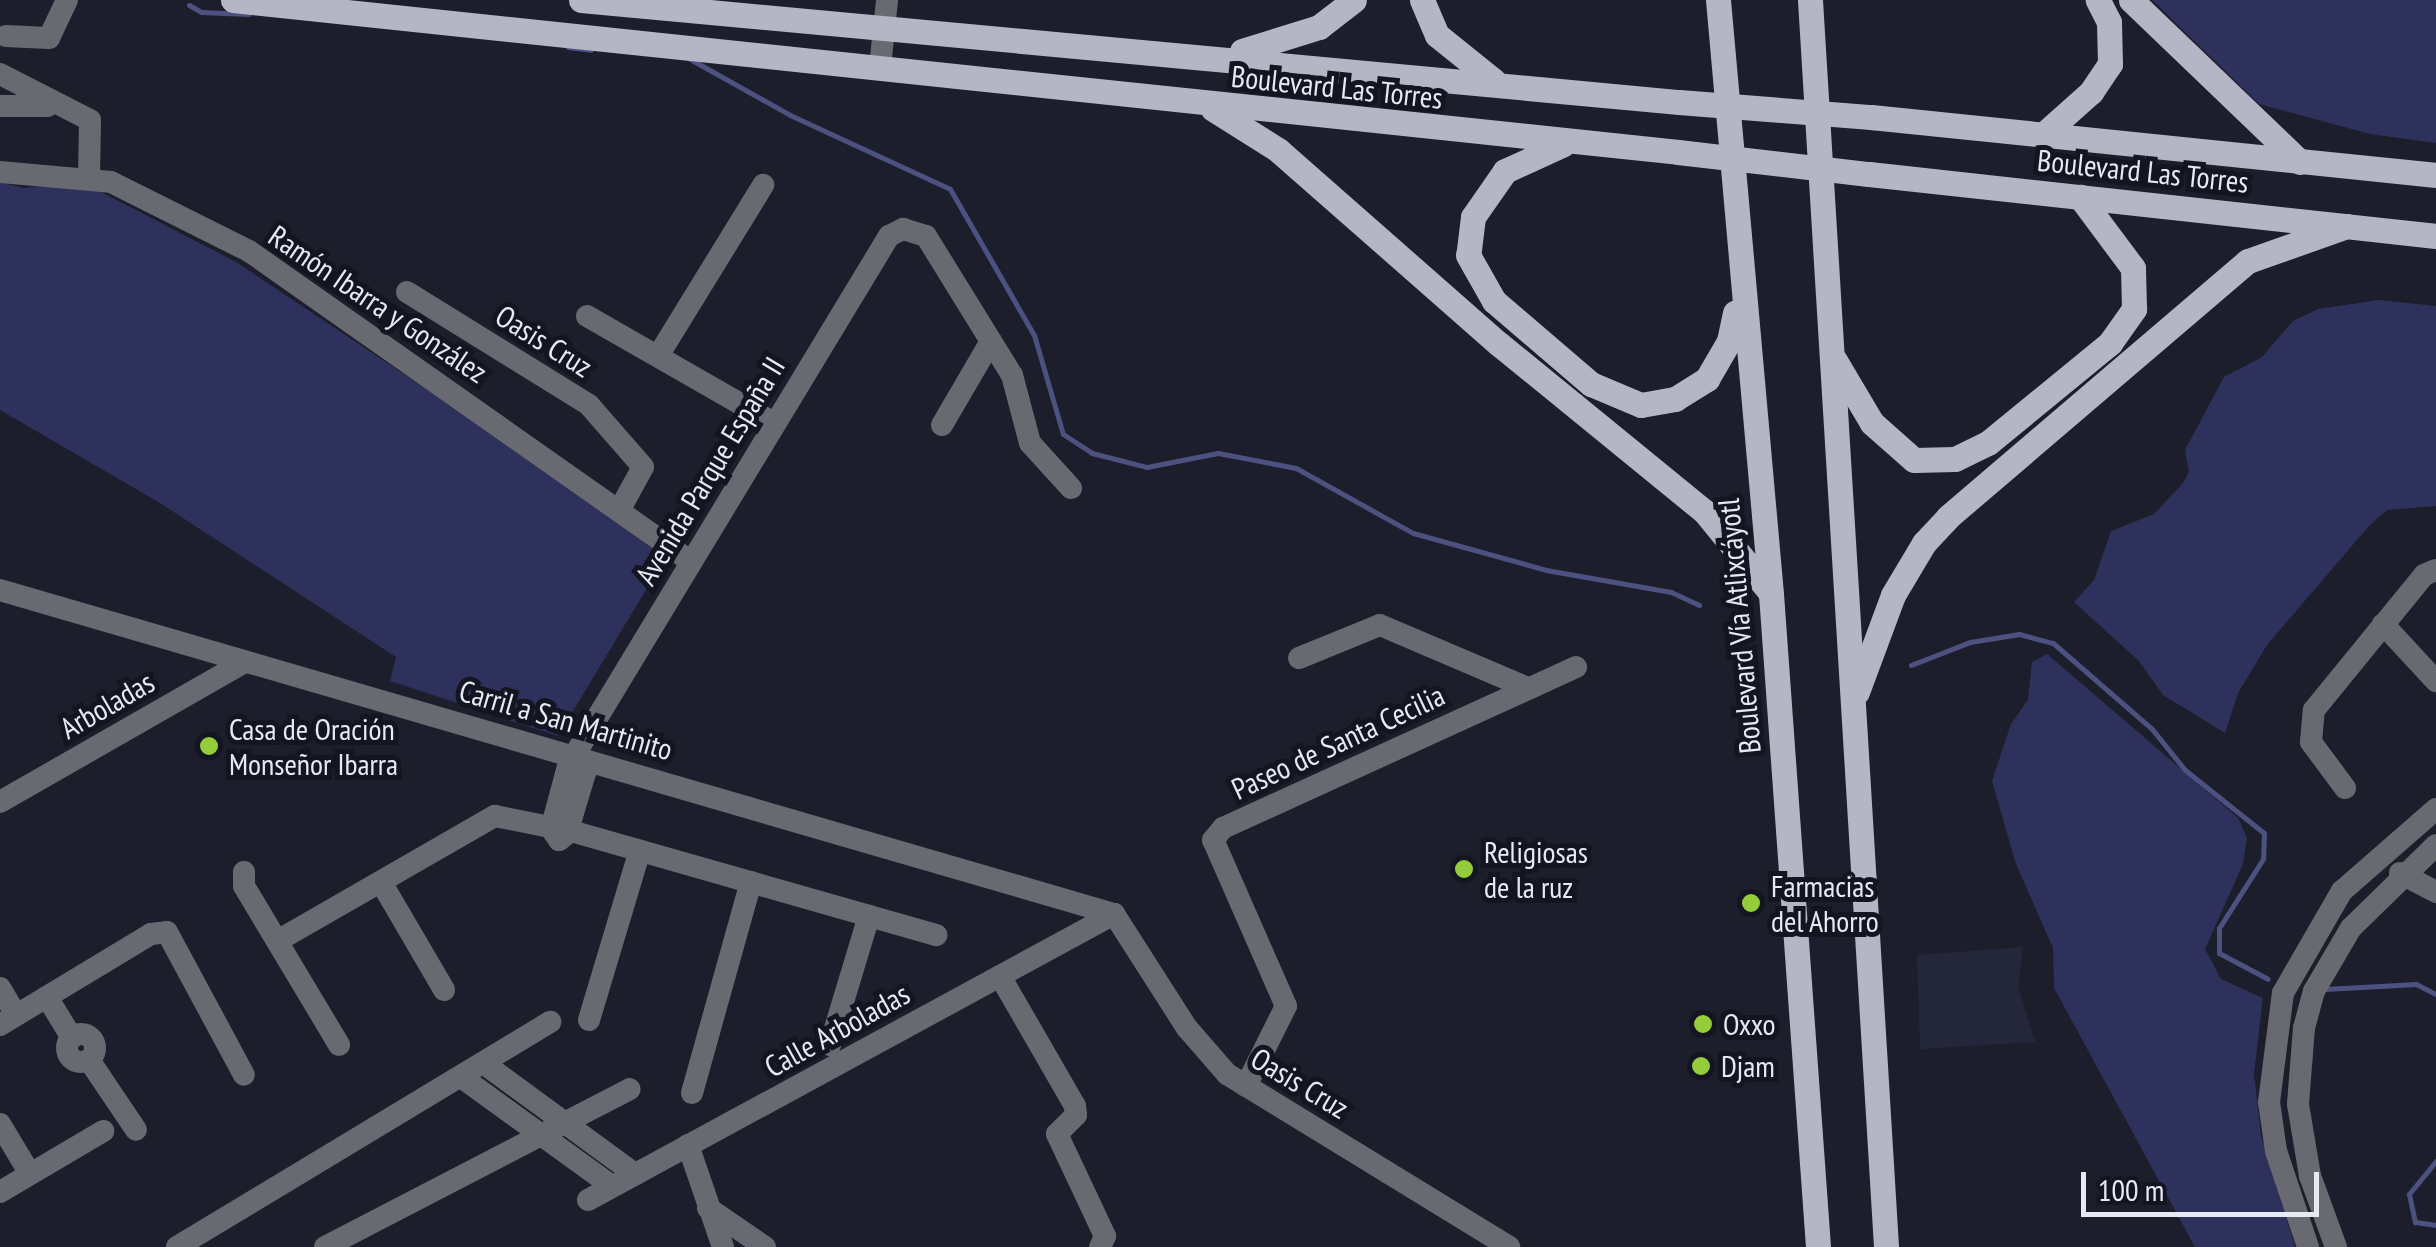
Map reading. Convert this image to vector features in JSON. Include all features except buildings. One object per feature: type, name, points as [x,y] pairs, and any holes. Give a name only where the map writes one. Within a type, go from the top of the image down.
[{"type":"main road","name":"Boulevard Las Torres","points":[[233,0],[880,66],[1209,106],[1678,152],[2436,236]]},
{"type":"main road","name":"Boulevard Las Torres","points":[[580,0],[884,31],[1494,81],[2436,175]]},
{"type":"main road","points":[[1219,56],[1287,41],[1354,0]]},
{"type":"main road","points":[[1422,0],[1438,35],[1494,81]]},
{"type":"main road","name":"Boulevard Vía Atlixcáyotl","points":[[1718,0],[1771,594],[1818,1247]]},
{"type":"main road","points":[[1810,0],[1886,1247]]},
{"type":"main road","points":[[2045,133],[2091,92],[2110,64],[2109,22],[2098,0]]},
{"type":"main road","points":[[2130,0],[2300,162]]},
{"type":"main road","points":[[1209,106],[1278,150],[1499,344],[1705,512],[1771,594]]},
{"type":"main road","points":[[1566,143],[1518,162],[1493,182],[1473,218],[1468,256],[1494,301],[1591,384],[1642,404],[1693,391],[1729,341],[1740,273]]},
{"type":"main road","points":[[1831,353],[1872,423],[1899,452],[1941,462],[1988,443],[2110,343],[2134,309],[2132,268],[2080,197]]},
{"type":"main road","points":[[1852,706],[1893,595],[1924,543],[1948,517],[2248,261],[2347,226]]},
{"type":"street","points":[[2,40],[49,38],[67,0]]},
{"type":"street","points":[[880,66],[886,0]]},
{"type":"street","points":[[0,74],[90,120],[88,176]]},
{"type":"street","points":[[0,106],[47,106],[51,100]]},
{"type":"street","name":"Ramón Ibarra y González","points":[[0,172],[88,176],[248,252],[690,561]]},
{"type":"street","points":[[658,356],[762,184]]},
{"type":"street","name":"Avenida Parque España II","points":[[561,826],[568,766],[579,754],[772,422],[890,236],[902,229],[926,236],[991,341]]},
{"type":"street","name":"Oasis Cruz","points":[[407,292],[589,405],[643,467],[620,509]]},
{"type":"street","points":[[588,316],[772,422]]},
{"type":"street","points":[[942,425],[991,341],[1012,375],[1030,443],[1070,488]]},
{"type":"street","points":[[2345,788],[2311,742],[2309,725],[2424,575],[2436,570]]},
{"type":"street","name":"Carril a San Martinito","points":[[0,590],[579,754],[1114,914]]},
{"type":"street","points":[[1299,658],[1380,624],[1528,688]]},
{"type":"street","points":[[2384,624],[2436,681]]},
{"type":"street","name":"Arboladas","points":[[0,802],[244,662]]},
{"type":"street","name":"Paseo de Santa Cecilia","points":[[1246,1086],[1286,1006],[1213,840],[1223,828],[1576,667]]},
{"type":"street","points":[[2308,1247],[2276,1151],[2268,1102],[2283,992],[2342,891],[2436,809]]},
{"type":"street","points":[[279,940],[495,816],[561,826],[937,935]]},
{"type":"street","points":[[2336,1247],[2304,1146],[2301,1046],[2327,964],[2400,874],[2436,845]]},
{"type":"street","points":[[589,1020],[640,850]]},
{"type":"street","points":[[244,872],[244,886],[339,1044]]},
{"type":"street","points":[[2400,874],[2436,892]]},
{"type":"street","points":[[381,882],[444,990]]},
{"type":"street","points":[[692,1093],[751,882]]},
{"type":"street","name":"Oasis Cruz","points":[[1114,914],[1206,1054],[1246,1086],[1508,1247]]},
{"type":"street","name":"Calle Arboladas","points":[[588,1200],[1114,914]]},
{"type":"street","points":[[830,1045],[869,916]]},
{"type":"street","points":[[0,988],[8,1020],[166,932],[244,1075]]},
{"type":"street","points":[[1000,976],[1075,1106],[1076,1115],[1057,1134],[1105,1236],[1100,1247]]},
{"type":"street","points":[[47,997],[72,1038],[92,1040],[89,1060],[136,1130]]},
{"type":"street","points":[[177,1247],[464,1079],[550,1022]]},
{"type":"street","points":[[486,1065],[635,1174]]},
{"type":"street","points":[[464,1079],[612,1186]]},
{"type":"street","points":[[324,1247],[630,1089]]},
{"type":"street","points":[[0,1124],[30,1174]]},
{"type":"street","points":[[0,1192],[103,1131]]},
{"type":"street","points":[[683,1148],[722,1247]]},
{"type":"street","points":[[706,1202],[765,1247]]},
{"type":"shaded area","points":[[2152,0],[2436,0],[2436,143],[2370,134],[2259,104]]},
{"type":"shaded area","points":[[0,182],[23,188],[82,182],[236,262],[549,471],[665,558],[558,736],[390,681],[396,657],[160,503],[0,410]]},
{"type":"shaded area","points":[[2379,300],[2436,306],[2436,506],[2387,510],[2369,526],[2267,645],[2238,693],[2225,733],[2163,695],[2139,661],[2074,602],[2094,580],[2111,531],[2154,514],[2183,483],[2189,472],[2185,450],[2224,377],[2262,357],[2293,321],[2318,309]]},
{"type":"shaded area","points":[[2047,654],[2238,818],[2247,838],[2243,864],[2205,949],[2221,979],[2263,998],[2254,1074],[2261,1135],[2295,1247],[2195,1247],[2054,988],[2053,948],[2016,864],[1992,781],[2011,724],[2028,700],[2032,662]]},
{"type":"shaded area","points":[[2023,947],[2018,986],[2035,1042],[1920,1049],[1917,955]]},
{"type":"waterway","points":[[189,5],[201,12],[249,14]]},
{"type":"waterway","points":[[568,47],[591,50]]},
{"type":"waterway","points":[[690,59],[790,115],[950,189],[1034,335],[1063,434],[1092,453],[1147,467],[1218,453],[1296,468],[1413,533],[1546,570],[1671,592],[1699,605]]},
{"type":"waterway","points":[[1911,665],[1970,642],[2019,634],[2053,643],[2152,729],[2185,770],[2264,833],[2263,859],[2219,928],[2219,953],[2268,979]]},
{"type":"waterway","points":[[2325,989],[2416,984],[2436,994]]},
{"type":"waterway","points":[[2436,1161],[2409,1194],[2415,1222],[2436,1225]]},
{"type":"place","name":"Casa de Oración Monseñor Ibarra","points":[[209,746]]},
{"type":"place","name":"Religiosas de la ruz","points":[[1464,869]]},
{"type":"place","name":"Farmacias del Ahorro","points":[[1751,903]]},
{"type":"place","name":"Oxxo","points":[[1703,1024]]},
{"type":"place","name":"Djam","points":[[1701,1066]]}]
